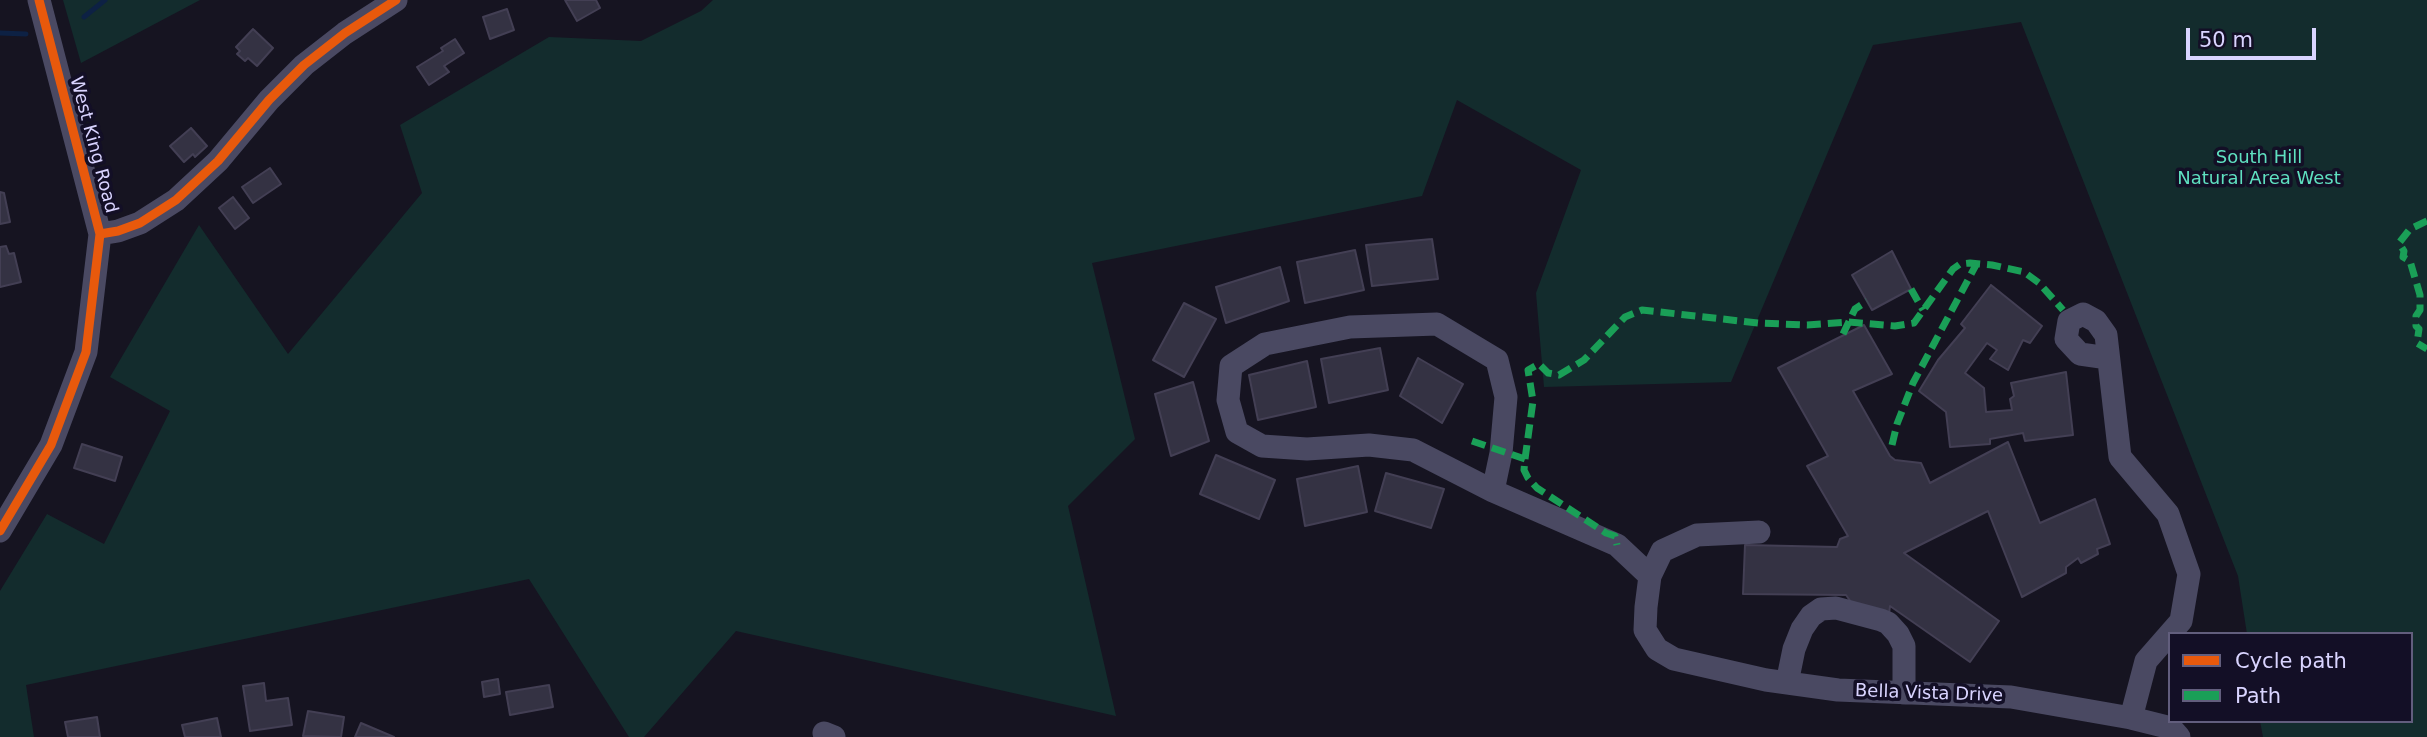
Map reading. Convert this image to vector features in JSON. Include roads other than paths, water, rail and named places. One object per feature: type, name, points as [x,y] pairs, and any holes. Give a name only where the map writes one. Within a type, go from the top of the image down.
[{"type":"street","name":"West King Road","points":[[0,531],[51,445],[86,352],[100,234],[39,0]]},
{"type":"street","points":[[100,234],[141,223],[176,200],[218,161],[269,100],[304,65],[345,33],[396,0]]},
{"type":"street","points":[[1493,491],[1501,453],[1506,397],[1497,360],[1437,324],[1350,327],[1265,344],[1231,366],[1227,400],[1237,432],[1262,446],[1307,449],[1369,445],[1413,450],[1493,491],[1617,545],[1650,576],[1662,551],[1698,535],[1759,532]]},
{"type":"street","points":[[2108,358],[2120,457],[2168,514],[2189,574],[2181,621],[2171,632]]},
{"type":"street","name":"Bella Vista Drive","points":[[1650,576],[1645,630],[1657,649],[1674,659],[1787,683],[1838,690],[2011,697],[2131,718],[2171,728],[2179,737]]},
{"type":"street","points":[[1787,683],[1794,649],[1806,622],[1821,610],[1836,608],[1881,620],[1888,623],[1898,634],[1905,646],[1903,692]]},
{"type":"street","points":[[2131,718],[2146,661],[2168,636]]},
{"type":"waterway","points":[[84,17],[105,0]]},
{"type":"waterway","points":[[0,33],[26,34]]},
{"type":"park label","name":"South Hill Natural Area West","points":[[2259,168]]}]
